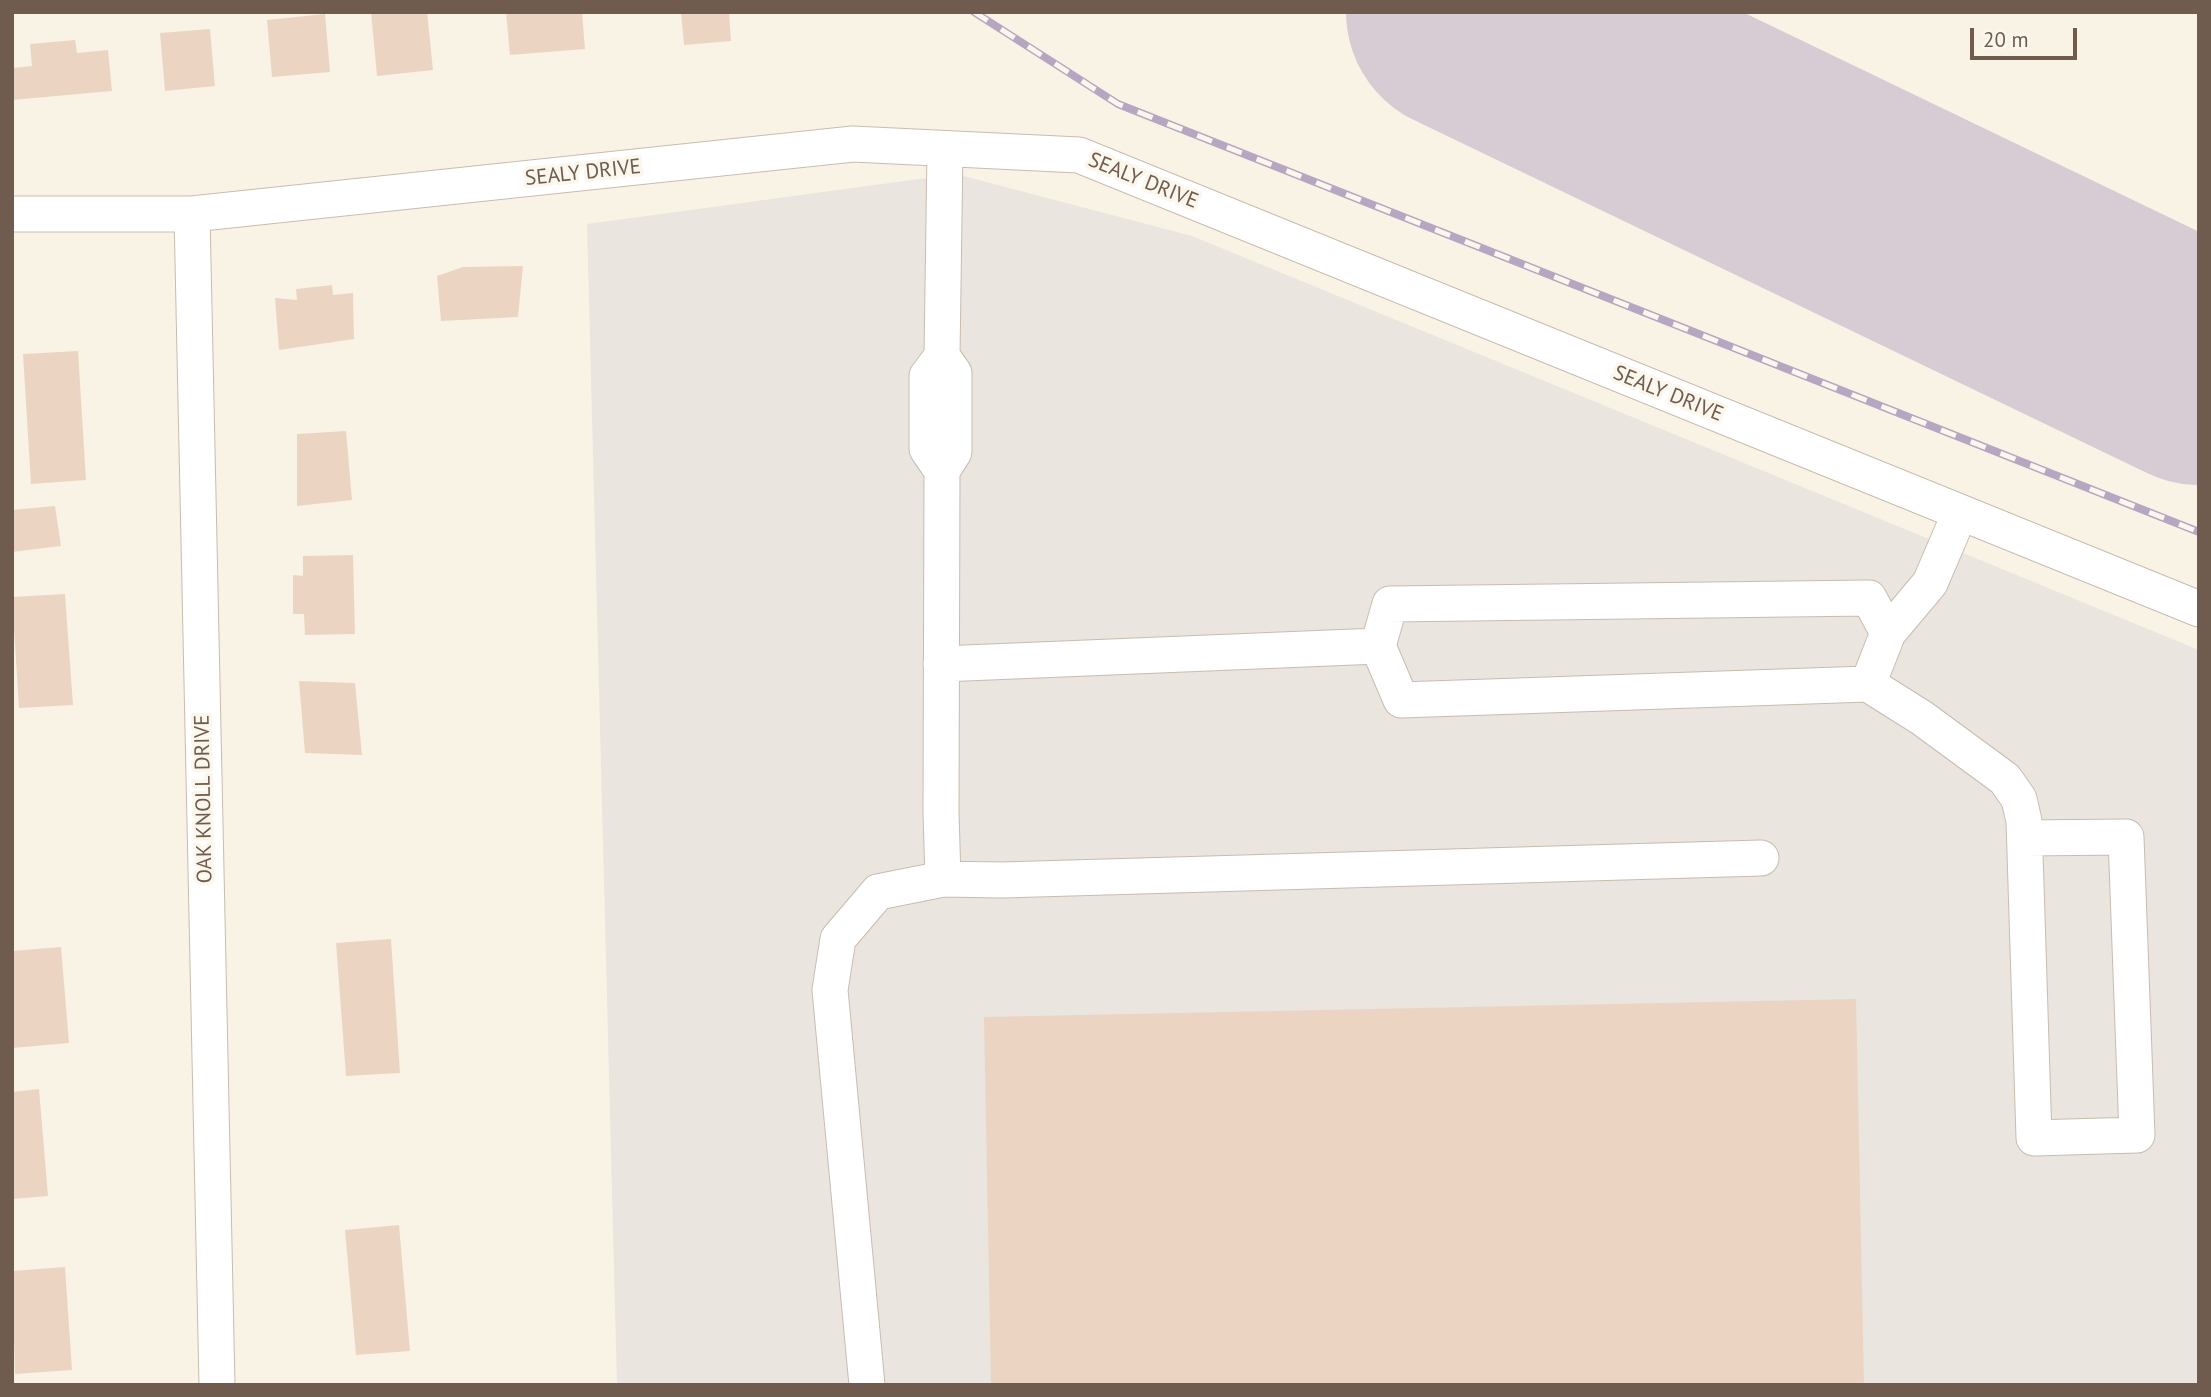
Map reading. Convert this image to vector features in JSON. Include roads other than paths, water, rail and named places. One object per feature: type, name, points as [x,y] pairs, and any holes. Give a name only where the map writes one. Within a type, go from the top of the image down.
[{"type":"street","name":"SEALY DRIVE","points":[[12,214],[192,214],[853,144],[1079,155],[2199,609]]},
{"type":"street","points":[[943,879],[942,471],[927,449],[927,376],[942,356],[945,149]]},
{"type":"street","name":"OAK KNOLL DRIVE","points":[[192,214],[217,1385]]},
{"type":"street","points":[[1868,684],[1888,633],[1930,583],[1961,513]]},
{"type":"street","points":[[1888,633],[1869,598],[1390,604],[1378,646],[1401,700],[1868,684],[1922,718],[2004,779],[2019,799],[2025,838],[2034,1138],[2137,1135],[2126,836],[2025,838]]},
{"type":"street","points":[[941,664],[1378,646]]},
{"type":"street","points":[[867,1385],[830,990],[838,939],[878,892],[943,879],[1015,880],[1761,858]]},
{"type":"railway","points":[[974,12],[1118,104],[2199,532]]}]
